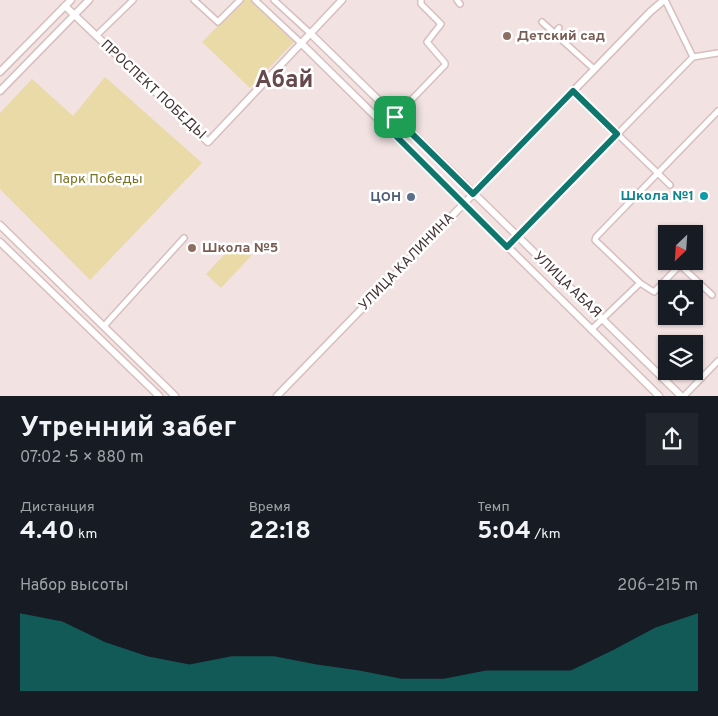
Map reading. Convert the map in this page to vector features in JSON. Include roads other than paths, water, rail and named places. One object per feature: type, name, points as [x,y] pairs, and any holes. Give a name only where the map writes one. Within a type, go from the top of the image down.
[{"type":"street","points":[[0,72],[70,0]]},
{"type":"street","points":[[0,90],[90,0]]},
{"type":"street","points":[[96,36],[133,0]]},
{"type":"street","points":[[194,0],[218,22],[240,0]]},
{"type":"street","points":[[255,0],[302,44]]},
{"type":"street","points":[[274,0],[311,34]]},
{"type":"street","name":"ПРОСПЕКТ ПОБЕДЫ","points":[[65,6],[208,142],[342,0]]},
{"type":"street","points":[[386,126],[445,65],[427,42],[441,24],[422,4],[421,0]]},
{"type":"street","points":[[664,0],[693,57]]},
{"type":"street","name":"УЛИЦА КАЛИНИНА","points":[[277,396],[664,0]]},
{"type":"street","points":[[542,22],[594,70]]},
{"type":"street","points":[[554,34],[559,28]]},
{"type":"street","name":"УЛИЦА АБАЯ","points":[[311,34],[682,396]]},
{"type":"street","name":"УЛИЦА АБАЯ","points":[[302,44],[463,205],[659,396]]},
{"type":"street","points":[[507,247],[693,57],[718,53]]},
{"type":"street","points":[[573,91],[670,185]]},
{"type":"street","points":[[712,295],[680,265],[653,293],[640,283],[595,239],[718,111]]},
{"type":"street","points":[[0,225],[175,396]]},
{"type":"street","points":[[104,326],[184,238]]},
{"type":"street","points":[[0,242],[158,396]]},
{"type":"street","points":[[23,264],[30,256]]},
{"type":"street","points":[[591,330],[640,283]]},
{"type":"street","points":[[682,396],[718,361]]},
{"type":"place","name":"Детский сад","points":[[507,36]]},
{"type":"place","name":"Школа №1","points":[[704,196]]},
{"type":"place","name":"ЦОН","points":[[411,197]]},
{"type":"place","name":"Школа №5","points":[[192,248]]},
{"type":"district","name":"Абай","points":[[284,81]]},
{"type":"park label","name":"Парк Победы","points":[[98,179]]}]
